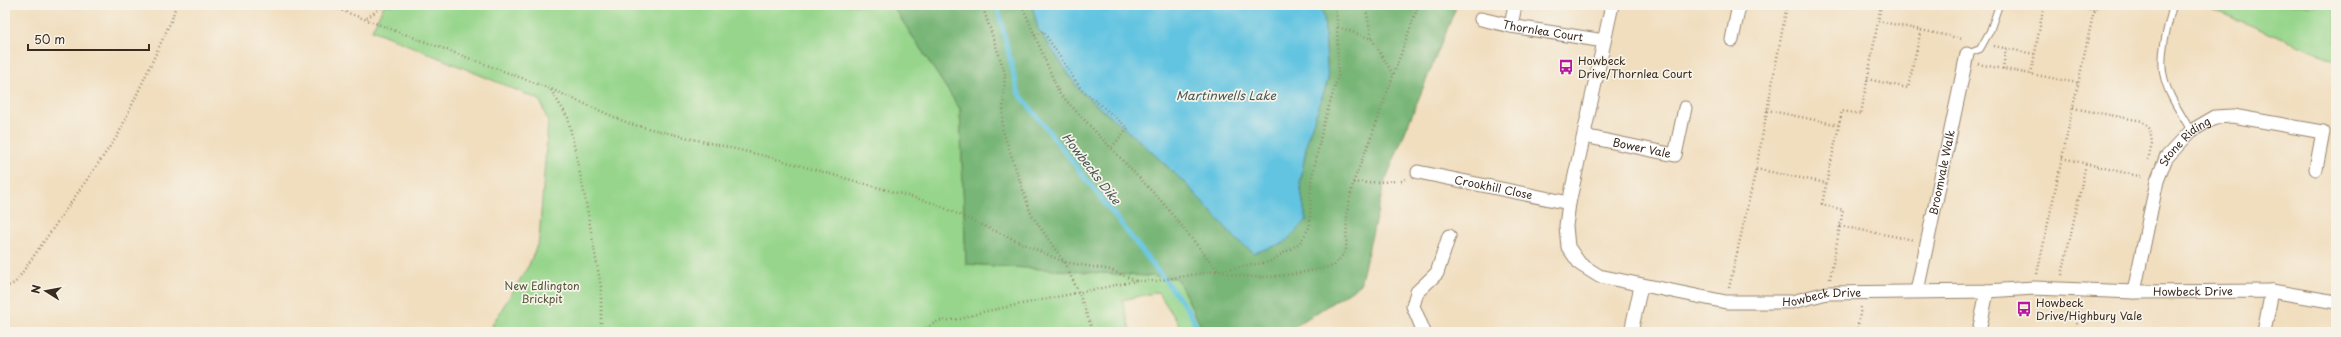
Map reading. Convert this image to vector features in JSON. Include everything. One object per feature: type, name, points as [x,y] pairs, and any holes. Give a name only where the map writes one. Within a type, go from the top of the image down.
[{"type":"street","points":[[1511,26],[1515,5]]},
{"type":"street","name":"Howbeck Drive","points":[[1612,5],[1569,203],[1566,226],[1568,247],[1580,264],[1599,276],[1726,302],[1792,302],[1827,293],[1987,291],[2034,288],[2134,292],[2272,291],[2336,302]]},
{"type":"street","points":[[1732,40],[1739,5]]},
{"type":"street","name":"Thornlea Court","points":[[1481,19],[1511,26],[1604,41]]},
{"type":"street","name":"Broomvale Walk","points":[[1917,291],[1966,58]]},
{"type":"street","name":"Bower Vale","points":[[1584,136],[1675,155],[1685,108]]},
{"type":"street","name":"Stone Riding","points":[[2134,292],[2158,181],[2166,158],[2191,131],[2215,117],[2233,116],[2323,132],[2316,169]]},
{"type":"street","name":"Crookhill Close","points":[[1418,172],[1569,203]]},
{"type":"street","points":[[1424,332],[1413,306],[1417,292],[1437,273],[1449,236]]},
{"type":"street","points":[[1631,332],[1642,286]]},
{"type":"street","points":[[1979,332],[1987,291]]},
{"type":"street","points":[[2264,332],[2272,291]]},
{"type":"lane","points":[[1966,58],[1980,49],[1990,31],[1999,5]]},
{"type":"lane","points":[[2173,5],[2163,50],[2163,73],[2172,99],[2191,131]]},
{"type":"path","points":[[5,287],[15,283],[118,135],[172,19],[176,5]]},
{"type":"path","points":[[327,5],[366,18],[551,89],[630,124],[773,158],[933,203],[1064,262],[1111,270],[1136,281]]},
{"type":"path","points":[[366,18],[384,5]]},
{"type":"path","points":[[982,5],[1004,73],[1002,128],[1031,214],[1064,262],[1079,293],[1093,332]]},
{"type":"path","points":[[1022,5],[1059,93],[1163,202],[1217,270],[1225,273],[1269,278],[1334,266],[1346,251],[1347,213],[1353,183],[1394,76],[1417,8],[1423,5]]},
{"type":"path","points":[[920,332],[938,321],[961,319],[982,312],[1136,281],[1156,281],[1268,262],[1300,243],[1310,226],[1311,182],[1323,126],[1338,76],[1338,27],[1334,5]]},
{"type":"path","points":[[1365,5],[1372,39],[1394,76]]},
{"type":"path","points":[[1726,302],[1756,169],[1787,5]]},
{"type":"path","points":[[1827,293],[1843,210],[1822,204],[1842,111],[1861,114],[1881,5]]},
{"type":"path","points":[[2030,74],[2044,5]]},
{"type":"path","points":[[2057,5],[2094,10]]},
{"type":"path","points":[[2034,288],[2094,10],[2101,5]]},
{"type":"path","points":[[1878,21],[2034,54]]},
{"type":"path","points":[[1338,27],[1372,39]]},
{"type":"path","points":[[1868,79],[1908,88],[1920,30]]},
{"type":"path","points":[[1035,36],[1043,32],[1081,88],[1128,128],[1112,147]]},
{"type":"path","points":[[2003,69],[2006,48]]},
{"type":"path","points":[[1966,58],[2003,69],[2078,83]]},
{"type":"path","points":[[551,89],[568,118],[582,184],[600,287],[601,332]]},
{"type":"path","points":[[2073,108],[2142,121],[2150,128],[2152,143],[2147,164]]},
{"type":"path","points":[[1767,110],[1839,125]]},
{"type":"path","points":[[2062,158],[2144,178],[2146,171]]},
{"type":"path","points":[[2059,289],[2086,164]]},
{"type":"path","points":[[1756,169],[1826,183]]},
{"type":"path","points":[[1353,183],[1402,181],[1418,172]]},
{"type":"path","points":[[1840,226],[1927,243]]},
{"type":"path","points":[[2075,332],[2084,290]]},
{"type":"path","points":[[1857,332],[1864,292]]},
{"type":"green space","name":"New Edlington Brickpit","points":[[384,5],[892,5],[960,109],[966,264],[1177,278],[1204,332],[1184,332],[1158,292],[1122,300],[1131,332],[498,332],[492,325],[529,265],[539,240],[548,122],[540,100],[372,30]]},
{"type":"green space","points":[[892,5],[1032,5],[1038,29],[1080,91],[1143,144],[1186,184],[1306,221],[1300,184],[1308,137],[1328,80],[1324,18],[1321,5],[1457,5],[1385,181],[1360,285],[1286,332],[1204,332],[1177,278],[966,264],[960,109]]},
{"type":"green space","points":[[2202,5],[2336,5],[2336,61]]},
{"type":"water","name":"Martinwells Lake","points":[[1032,5],[1321,5],[1324,18],[1328,80],[1308,137],[1300,184],[1306,221],[1284,243],[1254,253],[1238,241],[1186,184],[1143,144],[1080,91],[1038,29]]},
{"type":"waterway","name":"Howbecks Dike","points":[[997,5],[1018,92],[1189,311],[1199,332]]},
{"type":"place","name":"Howbeck Drive/Thornlea Court","points":[[1566,67]]},
{"type":"place","name":"Howbeck Drive/Highbury Vale","points":[[2024,309]]}]
